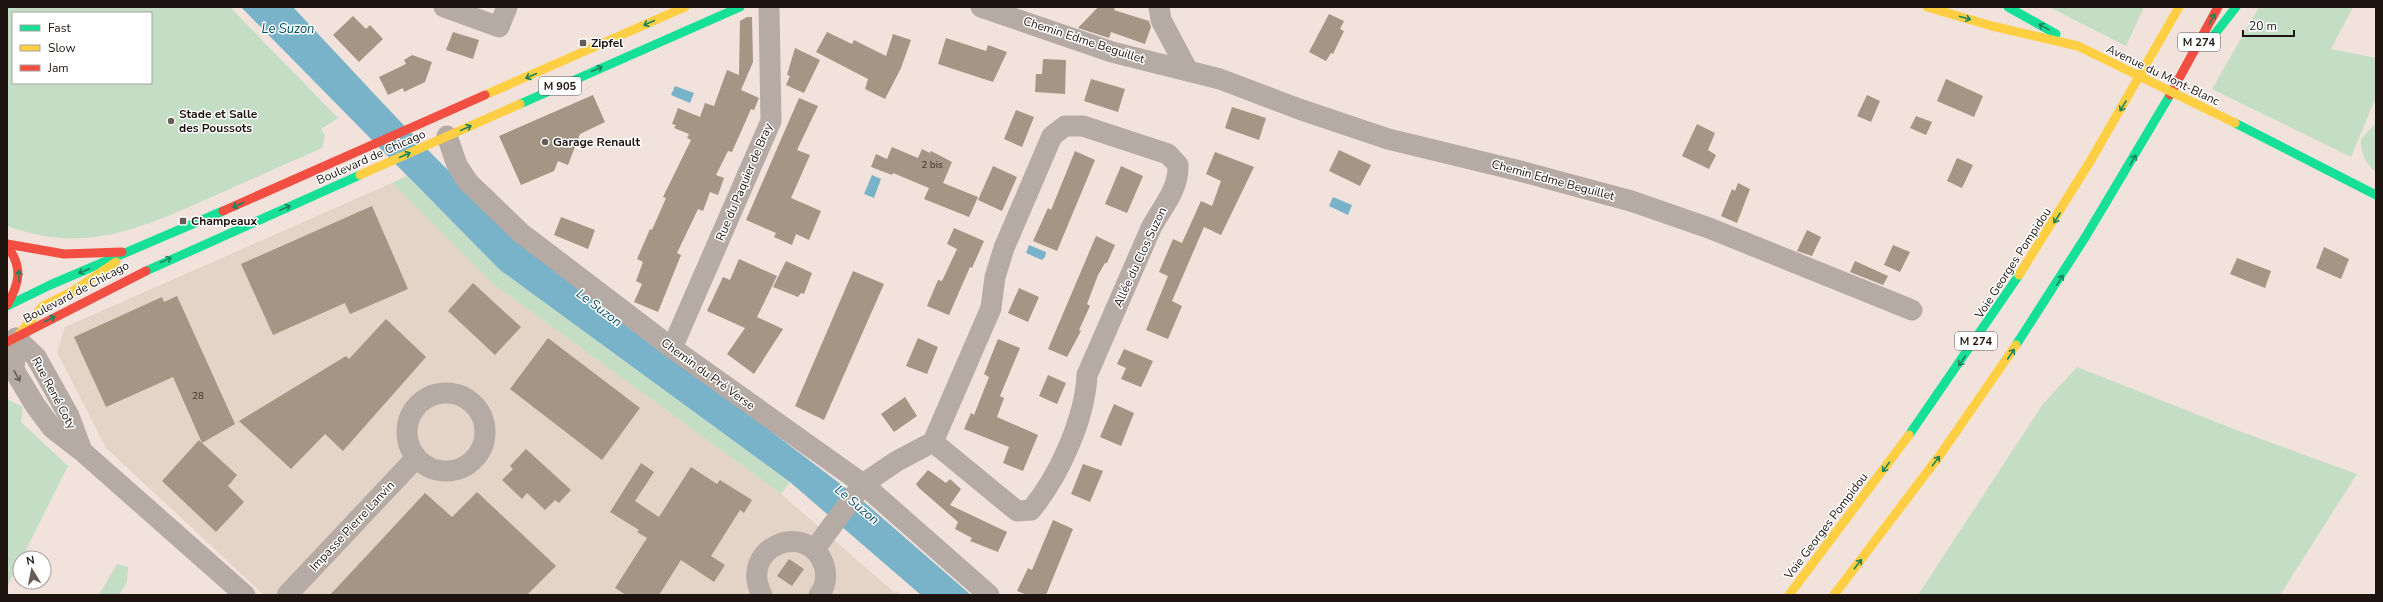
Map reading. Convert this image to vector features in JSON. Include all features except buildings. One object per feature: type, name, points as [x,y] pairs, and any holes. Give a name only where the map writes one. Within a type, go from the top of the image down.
[{"type":"main road","name":"Boulevard de Chicago","points":[[8,309],[50,285],[364,150],[685,7]]},
{"type":"main road","points":[[690,29],[716,7]]},
{"type":"main road","name":"Boulevard de Chicago","points":[[12,337],[169,258],[740,7]]},
{"type":"main road","name":"Avenue du Mont-Blanc","points":[[1927,7],[1992,26],[2078,46],[2376,195]]},
{"type":"main road","points":[[2008,7],[2078,46]]},
{"type":"main road","points":[[2143,73],[2169,7]]},
{"type":"main road","name":"Voie Georges Pompidou","points":[[1789,595],[1863,498],[2006,297],[2060,213],[2143,73],[2179,7]]},
{"type":"main road","name":"M 274","points":[[1834,595],[1961,428],[2039,313],[2114,194],[2180,78],[2218,7]]},
{"type":"main road","points":[[2180,78],[2236,7]]},
{"type":"main road","points":[[7,245],[53,254],[97,255],[133,250]]},
{"type":"main road","points":[[7,245],[16,261],[20,278],[18,287],[8,309]]},
{"type":"main road","points":[[12,337],[43,306],[75,290],[133,250]]},
{"type":"street","points":[[444,7],[499,27],[507,7]]},
{"type":"street","name":"Rue du Paquier de Bray","points":[[672,348],[771,121],[769,7]]},
{"type":"street","name":"Chemin Edme Beguillet","points":[[981,7],[1112,52],[1220,78],[1299,109],[1388,139],[1520,171],[1631,201],[1709,228],[1912,310]]},
{"type":"street","points":[[1159,7],[1161,20],[1188,70]]},
{"type":"street","name":"Allée du Clos Suzon","points":[[1064,126],[1083,126],[1168,154],[1178,165],[1178,179],[1172,194],[1162,207],[1151,228],[1087,375],[1086,397],[1081,417],[1047,491],[1031,510],[1017,511],[933,442],[991,308],[996,278],[1004,248],[1052,136],[1064,126]]},
{"type":"street","name":"Chemin du Pré Verse","points":[[439,140],[468,182],[521,233],[672,348],[863,484],[989,595]]},
{"type":"street","name":"Rue René Coty","points":[[12,337],[36,357],[68,416],[82,452],[246,595]]},
{"type":"street","points":[[814,550],[863,484],[897,461],[933,442]]},
{"type":"street","name":"Impasse Pierre Lanvin","points":[[287,595],[416,458]]},
{"type":"street","points":[[762,595],[757,586],[756,575],[758,564],[764,554],[772,547],[783,542],[794,541],[805,544],[814,550],[822,559],[825,570],[825,582],[819,595]]},
{"type":"shaded area","points":[[392,183],[492,283],[781,494],[895,593],[897,591],[902,595],[264,595],[106,448],[57,352],[65,327]]},
{"type":"green space","name":"Stade et Salle des Poussots","points":[[7,7],[230,7],[338,118],[321,129],[325,136],[322,148],[162,218],[113,234],[88,238],[63,238],[36,234],[7,226]]},
{"type":"green space","points":[[2049,7],[2144,7],[2126,46]]},
{"type":"green space","points":[[2259,7],[2353,7],[2331,49],[2376,58],[2376,97],[2351,157],[2212,89]]},
{"type":"green space","points":[[2376,123],[2376,172],[2367,162],[2363,153],[2361,139]]},
{"type":"green space","points":[[407,176],[500,270],[790,482],[781,494],[492,283],[392,183]]},
{"type":"green space","points":[[2077,367],[2239,431],[2357,474],[2280,595],[1918,595],[2043,404]]},
{"type":"green space","points":[[7,399],[23,407],[21,422],[68,466],[26,550],[12,550],[12,576],[7,588]]},
{"type":"green space","points":[[117,564],[128,567],[127,582],[119,595],[99,595]]},
{"type":"water","name":"Le Suzon","points":[[241,7],[293,7],[440,162],[533,250],[864,502],[971,595],[921,595],[790,482],[500,270]]},
{"type":"water","points":[[675,86],[694,93],[690,103],[671,95]]},
{"type":"water","points":[[872,175],[881,179],[874,198],[864,194]]},
{"type":"water","points":[[1333,197],[1352,205],[1348,215],[1329,206]]},
{"type":"water","points":[[1029,245],[1046,252],[1045,257],[1042,260],[1026,253]]},
{"type":"traffic: fast","points":[[520,104],[740,7]]},
{"type":"traffic: fast","points":[[2008,7],[2056,34]]},
{"type":"traffic: fast","points":[[2214,35],[2236,7]]},
{"type":"traffic: fast","points":[[2016,345],[2086,236],[2170,95]]},
{"type":"traffic: fast","points":[[2235,123],[2376,195]]},
{"type":"traffic: fast","points":[[146,271],[360,175]]},
{"type":"traffic: fast","points":[[7,306],[50,285],[223,211]]},
{"type":"traffic: fast","points":[[1909,435],[2019,275]]},
{"type":"traffic: slow","points":[[485,95],[685,7]]},
{"type":"traffic: slow","points":[[1927,7],[1992,26],[2078,46]]},
{"type":"traffic: slow","points":[[2019,275],[2091,160],[2179,7]]},
{"type":"traffic: slow","points":[[2078,46],[2235,123]]},
{"type":"traffic: slow","points":[[360,175],[520,104]]},
{"type":"traffic: slow","points":[[16,338],[43,306],[75,290],[116,262]]},
{"type":"traffic: slow","points":[[1834,595],[1940,455],[2016,345]]},
{"type":"traffic: slow","points":[[1789,595],[1909,435]]},
{"type":"traffic: jam","points":[[2170,95],[2218,7]]},
{"type":"traffic: jam","points":[[223,211],[485,95]]},
{"type":"traffic: jam","points":[[7,244],[64,254],[122,252]]},
{"type":"traffic: jam","points":[[7,246],[16,261],[18,275],[15,289],[7,305]]},
{"type":"traffic: jam","points":[[7,342],[146,271]]},
{"type":"place","name":"Zipfel","points":[[583,43]]},
{"type":"place","name":"Stade et Salle des Poussots","points":[[171,121]]},
{"type":"place","name":"Garage Renault","points":[[545,142]]},
{"type":"place","name":"Champeaux","points":[[183,221]]}]
